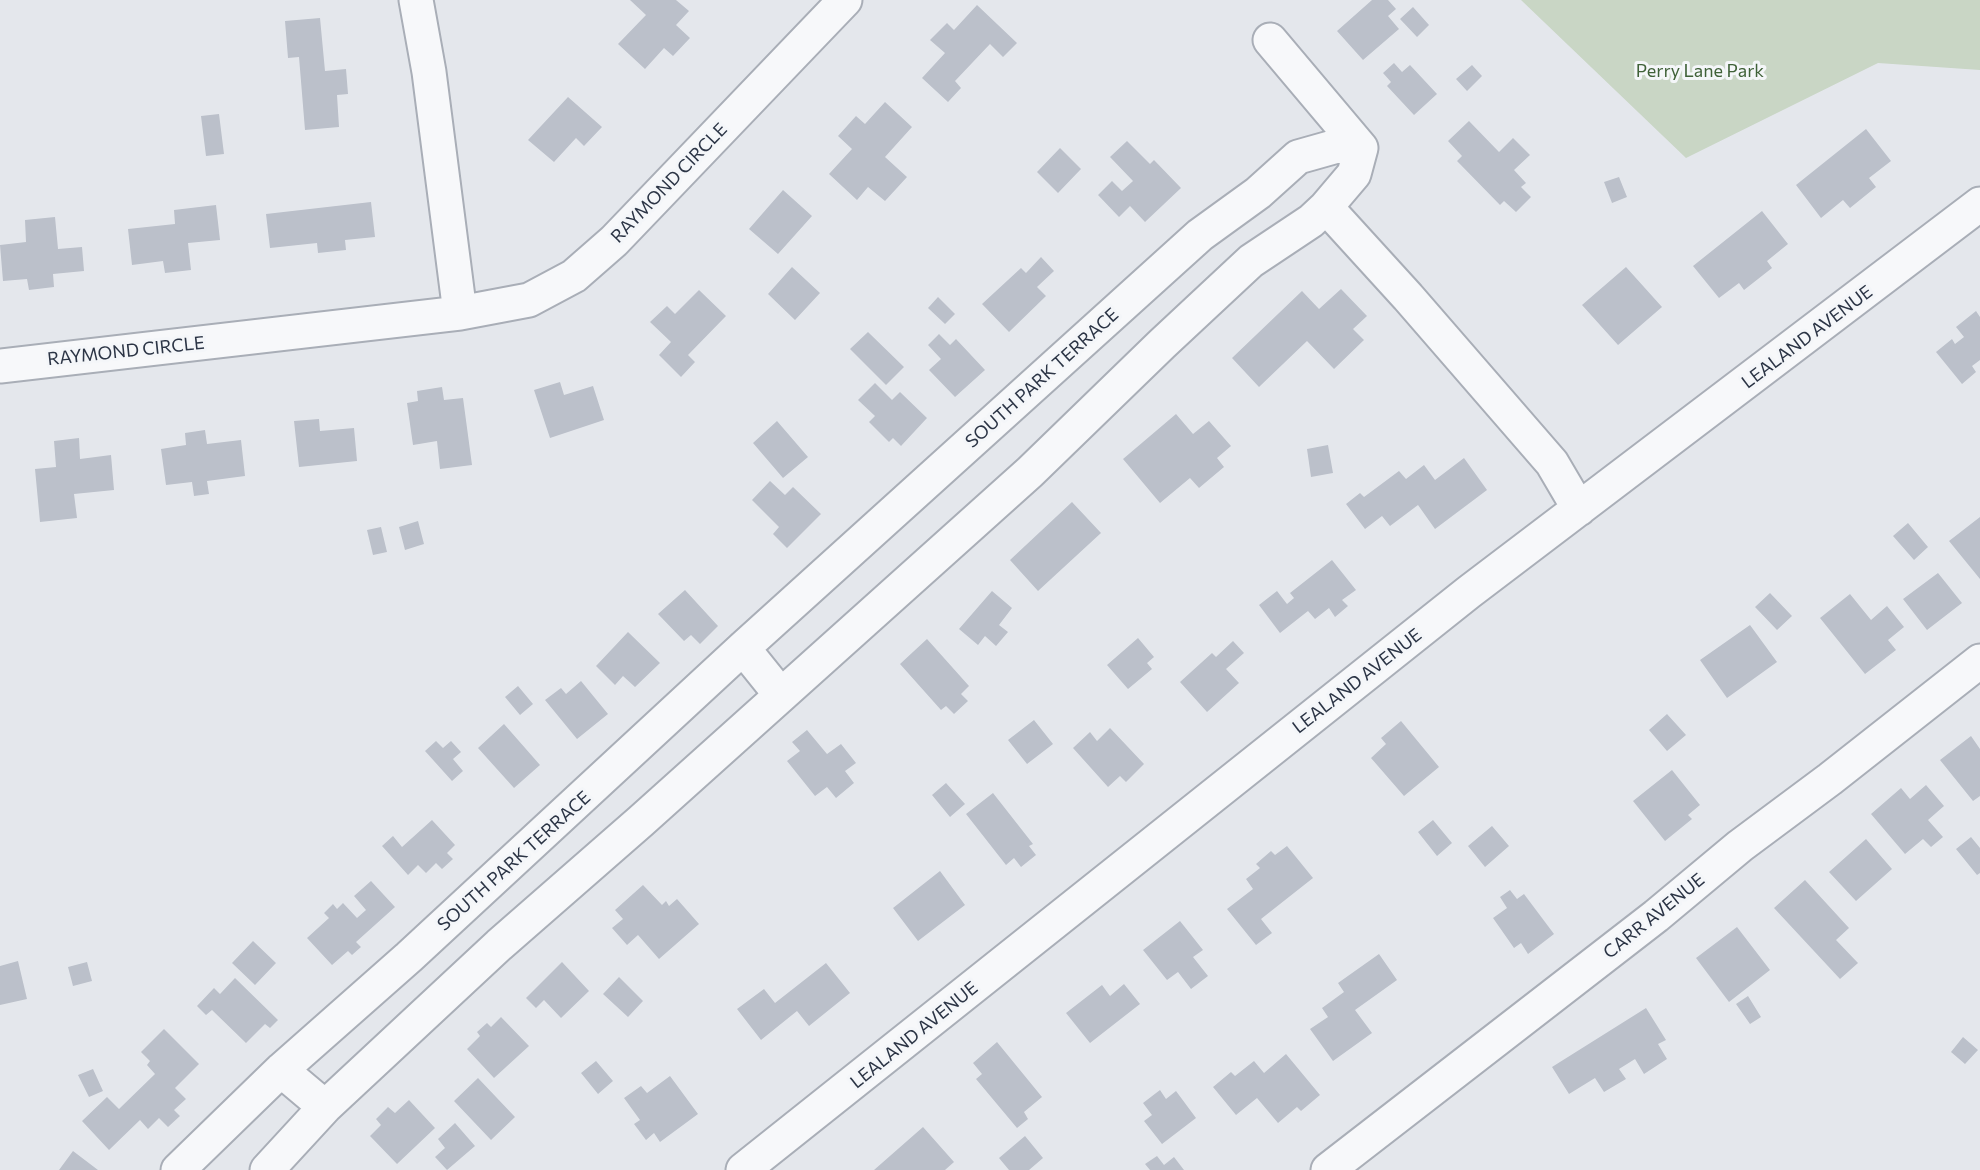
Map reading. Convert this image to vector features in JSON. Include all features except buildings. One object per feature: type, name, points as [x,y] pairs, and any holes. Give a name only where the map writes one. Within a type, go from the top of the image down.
[{"type":"street","points":[[416,0],[429,72],[460,313]]},
{"type":"street","name":"RAYMOND CIRCLE","points":[[0,366],[460,313],[528,300],[574,276],[614,242],[845,0]]},
{"type":"street","points":[[267,1170],[325,1107],[499,944],[1030,472],[1251,261],[1326,208],[1354,174],[1361,148],[1270,40]]},
{"type":"street","name":"SOUTH PARK TERRACE","points":[[178,1170],[281,1070],[554,825],[743,648],[1200,235],[1258,193],[1298,157],[1337,146],[1361,148]]},
{"type":"street","name":"LEALAND AVENUE","points":[[743,1170],[1469,592],[1980,204]]},
{"type":"street","points":[[1326,208],[1408,297],[1552,463],[1579,509]]},
{"type":"street","points":[[743,648],[780,694]]},
{"type":"street","name":"CARR AVENUE","points":[[1328,1170],[1980,661]]},
{"type":"street","points":[[281,1070],[325,1107]]},
{"type":"green space","name":"Perry Lane Park","points":[[1521,0],[1980,0],[1980,70],[1878,63],[1686,158]]}]
